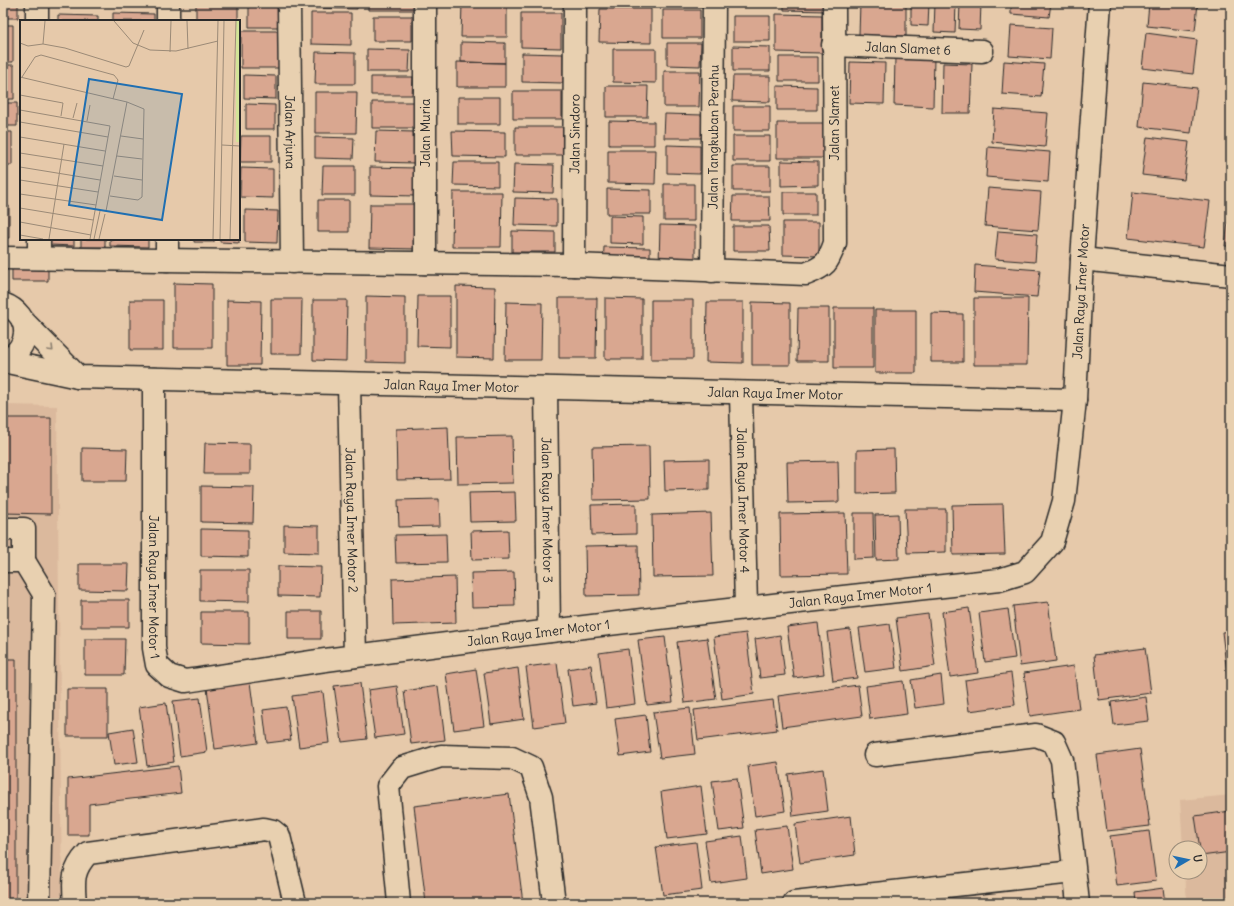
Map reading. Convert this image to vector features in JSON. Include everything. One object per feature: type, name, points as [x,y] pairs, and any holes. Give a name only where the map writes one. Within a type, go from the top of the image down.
[{"type":"street","points":[[37,3],[37,20]]},
{"type":"street","points":[[168,3],[168,20]]},
{"type":"street","name":"Jalan Arjuna","points":[[290,3],[292,262]]},
{"type":"street","name":"Jalan Muria","points":[[424,263],[425,3]]},
{"type":"street","name":"Jalan Sindoro","points":[[574,265],[575,3]]},
{"type":"street","name":"Jalan Tangkuban Perahu","points":[[712,271],[714,3]]},
{"type":"street","name":"Jalan Slamet","points":[[712,271],[806,274],[820,268],[830,259],[835,243],[834,3]]},
{"type":"street","name":"Jalan Raya Imer Motor","points":[[3,361],[78,378],[1075,400],[1082,259],[1100,3]]},
{"type":"street","name":"Jalan Slamet 6","points":[[833,45],[982,51]]},
{"type":"street","points":[[3,258],[39,249],[167,250],[292,262],[574,265],[712,271]]},
{"type":"street","points":[[1082,259],[1231,275]]},
{"type":"street","points":[[3,304],[10,306],[18,313],[23,321],[78,378]]},
{"type":"street","points":[[3,361],[13,357],[20,350],[26,331],[23,321]]},
{"type":"street","name":"Jalan Raya Imer Motor 1","points":[[154,379],[154,648],[157,665],[168,676],[184,681],[355,656],[549,631],[999,580],[1025,572],[1052,542],[1064,501],[1075,400]]},
{"type":"street","name":"Jalan Raya Imer Motor 2","points":[[349,384],[355,656]]},
{"type":"street","name":"Jalan Raya Imer Motor 3","points":[[546,388],[549,631]]},
{"type":"street","name":"Jalan Raya Imer Motor 4","points":[[741,393],[746,608]]},
{"type":"street","points":[[3,529],[24,529],[14,561],[44,594],[39,903]]},
{"type":"street","points":[[875,755],[1036,735],[1054,742],[1062,760],[1078,903]]},
{"type":"street","points":[[399,903],[388,786],[402,768],[441,756],[512,758],[531,767],[541,797],[554,903]]},
{"type":"street","points":[[75,903],[74,877],[79,862],[88,853],[264,829],[273,831],[279,836],[295,903]]},
{"type":"street","points":[[794,903],[1074,872]]},
{"type":"shaded area","points":[[3,405],[57,406],[62,903],[3,903]]},
{"type":"shaded area","points":[[1231,795],[1231,903],[1187,903],[1186,880],[1208,880],[1208,840],[1182,840],[1180,800]]},
{"type":"building","points":[[3,3],[18,3],[18,18],[3,18]]},
{"type":"building","points":[[196,3],[238,3],[238,20],[196,20]]},
{"type":"building","points":[[249,3],[285,3],[285,27],[249,27]]},
{"type":"building","points":[[312,3],[357,3],[357,9],[312,8]]},
{"type":"building","points":[[368,3],[419,3],[419,10],[368,10]]},
{"type":"building","points":[[462,3],[507,3],[507,37],[461,37]]},
{"type":"building","points":[[659,3],[703,3],[703,6],[660,6]]},
{"type":"building","points":[[768,3],[768,5],[731,4]]},
{"type":"building","points":[[784,3],[826,3],[826,11],[784,10]]},
{"type":"building","points":[[860,3],[906,3],[906,36],[859,35]]},
{"type":"building","points":[[911,3],[929,3],[928,26],[911,25]]},
{"type":"building","points":[[935,3],[956,3],[955,33],[934,32]]},
{"type":"building","points":[[960,3],[981,3],[980,30],[959,29]]},
{"type":"building","points":[[1011,3],[1051,3],[1049,17],[1011,14]]},
{"type":"building","points":[[1149,3],[1198,3],[1195,31],[1147,26]]},
{"type":"building","points":[[600,9],[651,9],[651,43],[599,42]]},
{"type":"building","points":[[663,10],[700,10],[700,38],[663,38]]},
{"type":"building","points":[[113,13],[154,14],[154,20],[113,20]]},
{"type":"building","points":[[311,13],[351,13],[351,45],[311,44]]},
{"type":"building","points":[[521,13],[561,13],[561,48],[521,47]]},
{"type":"building","points":[[776,14],[822,15],[822,53],[776,52]]},
{"type":"building","points":[[58,15],[98,16],[98,20],[58,20]]},
{"type":"building","points":[[373,16],[412,16],[412,41],[373,41]]},
{"type":"building","points":[[733,16],[770,16],[770,41],[733,41]]},
{"type":"building","points":[[3,25],[13,25],[13,62],[3,62]]},
{"type":"building","points":[[1011,25],[1052,28],[1050,59],[1009,56]]},
{"type":"building","points":[[241,31],[280,31],[279,68],[241,68]]},
{"type":"building","points":[[1146,33],[1197,40],[1193,74],[1142,68]]},
{"type":"building","points":[[461,42],[505,43],[505,63],[461,62]]},
{"type":"building","points":[[667,43],[701,43],[700,66],[667,65]]},
{"type":"building","points":[[733,46],[770,47],[770,71],[733,71]]},
{"type":"building","points":[[367,49],[410,50],[409,72],[367,72]]},
{"type":"building","points":[[613,49],[656,49],[656,83],[613,82]]},
{"type":"building","points":[[316,52],[355,53],[355,84],[315,84]]},
{"type":"building","points":[[522,53],[563,54],[563,83],[522,82]]},
{"type":"building","points":[[779,57],[818,57],[818,81],[779,81]]},
{"type":"building","points":[[895,57],[934,57],[933,107],[894,105]]},
{"type":"building","points":[[1004,61],[1044,64],[1041,97],[1002,94]]},
{"type":"building","points":[[457,62],[505,63],[505,87],[457,87]]},
{"type":"building","points":[[850,62],[885,63],[884,104],[849,103]]},
{"type":"building","points":[[943,63],[972,64],[970,113],[942,113]]},
{"type":"building","points":[[3,65],[14,65],[14,99],[3,99]]},
{"type":"building","points":[[664,71],[700,71],[699,107],[664,107]]},
{"type":"building","points":[[244,75],[276,76],[276,99],[244,98]]},
{"type":"building","points":[[733,76],[770,76],[770,102],[732,101]]},
{"type":"building","points":[[371,77],[413,77],[412,95],[371,95]]},
{"type":"building","points":[[1143,82],[1197,88],[1191,133],[1139,127]]},
{"type":"building","points":[[606,86],[648,86],[647,117],[606,117]]},
{"type":"building","points":[[777,86],[817,87],[817,110],[777,110]]},
{"type":"building","points":[[513,91],[562,91],[562,119],[513,119]]},
{"type":"building","points":[[315,92],[357,92],[356,133],[315,133]]},
{"type":"building","points":[[458,97],[500,97],[500,124],[458,124]]},
{"type":"building","points":[[372,102],[417,102],[416,128],[372,128]]},
{"type":"building","points":[[3,103],[17,103],[17,126],[3,126]]},
{"type":"building","points":[[246,104],[275,105],[275,129],[246,129]]},
{"type":"building","points":[[733,106],[770,106],[770,131],[733,131]]},
{"type":"building","points":[[994,109],[1048,113],[1045,147],[992,142]]},
{"type":"building","points":[[665,114],[703,115],[703,138],[664,138]]},
{"type":"building","points":[[609,121],[654,122],[654,145],[609,145]]},
{"type":"building","points":[[777,123],[828,123],[827,158],[777,158]]},
{"type":"building","points":[[515,127],[564,127],[564,155],[515,155]]},
{"type":"building","points":[[376,131],[415,132],[415,163],[375,162]]},
{"type":"building","points":[[452,131],[505,132],[505,157],[453,156]]},
{"type":"building","points":[[3,132],[12,132],[12,165],[3,165]]},
{"type":"building","points":[[241,136],[271,136],[271,162],[240,162]]},
{"type":"building","points":[[733,136],[770,136],[770,161],[733,161]]},
{"type":"building","points":[[315,137],[354,138],[353,159],[315,158]]},
{"type":"building","points":[[1147,137],[1189,142],[1184,180],[1142,175]]},
{"type":"building","points":[[667,145],[700,146],[700,174],[667,173]]},
{"type":"building","points":[[988,147],[1050,152],[1048,182],[986,177]]},
{"type":"building","points":[[608,150],[656,150],[655,184],[608,183]]},
{"type":"building","points":[[781,161],[818,162],[818,185],[781,186]]},
{"type":"building","points":[[454,162],[498,162],[498,186],[453,185]]},
{"type":"building","points":[[514,164],[554,165],[553,193],[513,192]]},
{"type":"building","points":[[323,166],[355,166],[355,195],[322,195]]},
{"type":"building","points":[[733,166],[770,166],[770,191],[733,191]]},
{"type":"building","points":[[370,167],[416,168],[416,196],[370,195]]},
{"type":"building","points":[[241,168],[273,169],[273,198],[240,197]]},
{"type":"building","points":[[3,174],[7,174],[7,201],[3,201]]},
{"type":"building","points":[[664,184],[694,184],[694,221],[664,221]]},
{"type":"building","points":[[988,188],[1041,192],[1038,230],[985,226]]},
{"type":"building","points":[[607,189],[651,190],[651,214],[607,214]]},
{"type":"building","points":[[453,192],[502,192],[501,247],[452,247]]},
{"type":"building","points":[[783,192],[816,192],[816,215],[783,215]]},
{"type":"building","points":[[1133,192],[1210,201],[1204,247],[1128,238]]},
{"type":"building","points":[[733,196],[769,196],[770,221],[732,221]]},
{"type":"building","points":[[515,198],[557,199],[557,226],[514,225]]},
{"type":"building","points":[[1231,198],[1231,246],[1225,246]]},
{"type":"building","points":[[318,200],[349,200],[349,232],[318,232]]},
{"type":"building","points":[[370,204],[417,204],[416,249],[369,248]]},
{"type":"building","points":[[3,206],[9,206],[9,238],[3,238]]},
{"type":"building","points":[[245,210],[278,211],[277,243],[245,242]]},
{"type":"building","points":[[610,216],[643,217],[643,244],[610,243]]},
{"type":"building","points":[[783,222],[819,222],[819,256],[783,255]]},
{"type":"building","points":[[660,225],[695,226],[695,264],[659,264]]},
{"type":"building","points":[[733,226],[769,226],[770,251],[733,251]]},
{"type":"building","points":[[512,231],[555,232],[555,252],[512,252]]},
{"type":"building","points":[[998,231],[1037,234],[1035,262],[995,259]]},
{"type":"building","points":[[50,240],[74,240],[74,246],[50,245]]},
{"type":"building","points":[[81,240],[105,240],[105,247],[81,247]]},
{"type":"building","points":[[110,240],[148,240],[148,247],[110,246]]},
{"type":"building","points":[[194,240],[214,240],[214,242],[194,242]]},
{"type":"building","points":[[220,240],[239,240],[239,243],[220,242]]},
{"type":"building","points":[[604,247],[650,248],[650,266],[603,265]]},
{"type":"building","points":[[12,263],[48,263],[48,281],[12,281]]},
{"type":"building","points":[[975,265],[1040,270],[1037,297],[974,292]]},
{"type":"building","points":[[174,283],[212,284],[212,348],[174,348]]},
{"type":"building","points":[[456,286],[495,287],[494,358],[456,357]]},
{"type":"building","points":[[366,296],[405,297],[405,363],[366,362]]},
{"type":"building","points":[[418,296],[450,296],[450,347],[417,346]]},
{"type":"building","points":[[559,298],[597,298],[596,358],[559,358]]},
{"type":"building","points":[[605,298],[642,299],[642,359],[605,359]]},
{"type":"building","points":[[974,298],[1028,298],[1027,365],[974,365]]},
{"type":"building","points":[[271,299],[302,299],[301,354],[271,354]]},
{"type":"building","points":[[130,300],[163,300],[163,350],[130,350]]},
{"type":"building","points":[[227,300],[261,301],[260,365],[227,365]]},
{"type":"building","points":[[313,300],[347,300],[346,361],[313,360]]},
{"type":"building","points":[[651,300],[693,300],[693,359],[651,359]]},
{"type":"building","points":[[506,302],[542,303],[541,360],[505,360]]},
{"type":"building","points":[[707,302],[743,302],[743,363],[706,362]]},
{"type":"building","points":[[752,302],[790,303],[790,365],[752,365]]},
{"type":"building","points":[[798,308],[829,308],[829,361],[797,361]]},
{"type":"building","points":[[834,308],[873,308],[873,368],[834,368]]},
{"type":"building","points":[[875,310],[916,310],[916,373],[875,373]]},
{"type":"building","points":[[931,313],[963,314],[963,362],[931,362]]},
{"type":"building","points":[[3,418],[51,418],[51,514],[3,513]]},
{"type":"building","points":[[448,427],[450,479],[397,480],[396,429]]},
{"type":"building","points":[[512,436],[513,483],[458,484],[457,437]]},
{"type":"building","points":[[205,443],[250,444],[250,474],[204,474]]},
{"type":"building","points":[[649,446],[650,499],[593,500],[592,447]]},
{"type":"building","points":[[82,448],[127,449],[126,481],[82,481]]},
{"type":"building","points":[[894,449],[895,493],[857,494],[857,450]]},
{"type":"building","points":[[709,459],[709,490],[665,491],[664,460]]},
{"type":"building","points":[[838,461],[839,502],[788,503],[787,462]]},
{"type":"building","points":[[201,486],[254,487],[253,523],[201,522]]},
{"type":"building","points":[[515,492],[516,521],[470,522],[469,493]]},
{"type":"building","points":[[439,499],[440,526],[399,527],[398,500]]},
{"type":"building","points":[[636,504],[636,534],[592,535],[591,505]]},
{"type":"building","points":[[1003,504],[1005,554],[953,555],[952,505]]},
{"type":"building","points":[[905,509],[946,509],[946,552],[907,553]]},
{"type":"building","points":[[711,513],[713,576],[653,577],[652,515]]},
{"type":"building","points":[[845,513],[847,574],[781,575],[780,514]]},
{"type":"building","points":[[854,513],[873,513],[874,558],[854,559]]},
{"type":"building","points":[[898,514],[899,559],[876,560],[875,515]]},
{"type":"building","points":[[284,525],[319,526],[319,553],[284,552]]},
{"type":"building","points":[[201,529],[248,530],[248,557],[201,556]]},
{"type":"building","points":[[508,530],[509,559],[472,560],[471,531]]},
{"type":"building","points":[[446,534],[447,562],[396,563],[395,535]]},
{"type":"building","points":[[638,545],[639,595],[586,596],[585,546]]},
{"type":"building","points":[[79,564],[129,564],[128,591],[79,590]]},
{"type":"building","points":[[278,566],[321,567],[320,597],[278,596]]},
{"type":"building","points":[[200,570],[249,570],[249,602],[200,601]]},
{"type":"building","points":[[514,572],[515,606],[472,607],[471,573]]},
{"type":"building","points":[[455,577],[456,623],[393,625],[392,579]]},
{"type":"building","points":[[81,600],[129,600],[129,627],[81,627]]},
{"type":"building","points":[[1048,602],[1056,661],[1020,666],[1013,606]]},
{"type":"building","points":[[969,608],[978,673],[950,677],[942,612]]},
{"type":"building","points":[[1008,609],[1015,658],[985,662],[979,613]]},
{"type":"building","points":[[288,611],[321,611],[321,639],[288,639]]},
{"type":"building","points":[[201,612],[249,612],[249,644],[201,643]]},
{"type":"building","points":[[928,614],[935,666],[903,671],[896,618]]},
{"type":"building","points":[[818,623],[824,674],[794,678],[787,627]]},
{"type":"building","points":[[890,624],[896,668],[865,672],[859,628]]},
{"type":"building","points":[[850,629],[857,678],[833,681],[827,632]]},
{"type":"building","points":[[1231,631],[1231,699],[1230,699],[1222,632]]},
{"type":"building","points":[[746,633],[754,694],[722,699],[714,637]]},
{"type":"building","points":[[780,635],[785,675],[760,678],[755,639]]},
{"type":"building","points":[[665,637],[673,702],[647,705],[638,640]]},
{"type":"building","points":[[707,638],[716,699],[685,703],[677,642]]},
{"type":"building","points":[[85,639],[125,639],[124,675],[85,675]]},
{"type":"building","points":[[1145,648],[1151,693],[1099,700],[1094,655]]},
{"type":"building","points":[[628,649],[635,704],[606,708],[599,653]]},
{"type":"building","points":[[3,659],[16,659],[16,903],[3,903]]},
{"type":"building","points":[[557,663],[565,723],[534,727],[526,667]]},
{"type":"building","points":[[591,665],[596,703],[573,706],[568,669]]},
{"type":"building","points":[[1074,666],[1079,709],[1030,716],[1024,673]]},
{"type":"building","points":[[518,668],[524,719],[491,724],[484,673]]},
{"type":"building","points":[[476,669],[484,726],[454,730],[446,674]]},
{"type":"building","points":[[1011,673],[1015,705],[969,711],[965,680]]},
{"type":"building","points":[[941,675],[944,704],[915,708],[911,680]]},
{"type":"building","points":[[903,681],[907,714],[870,719],[866,686]]},
{"type":"building","points":[[250,682],[258,743],[215,749],[207,688]]},
{"type":"building","points":[[360,683],[367,739],[342,742],[334,686]]},
{"type":"building","points":[[858,685],[862,716],[782,727],[778,696]]},
{"type":"building","points":[[397,686],[404,734],[375,738],[368,690]]},
{"type":"building","points":[[438,686],[445,740],[411,744],[404,691]]},
{"type":"building","points":[[67,689],[108,689],[108,736],[67,736]]},
{"type":"building","points":[[323,692],[329,743],[299,747],[292,696]]},
{"type":"building","points":[[1146,697],[1149,721],[1114,725],[1111,702]]},
{"type":"building","points":[[200,698],[207,752],[180,756],[173,701]]},
{"type":"building","points":[[773,700],[777,730],[698,740],[694,710]]},
{"type":"building","points":[[166,703],[174,762],[147,766],[139,707]]},
{"type":"building","points":[[286,707],[291,740],[267,743],[263,710]]},
{"type":"building","points":[[690,708],[695,754],[660,758],[653,712]]},
{"type":"building","points":[[646,715],[650,752],[620,756],[615,719]]},
{"type":"building","points":[[133,728],[138,762],[114,765],[109,732]]},
{"type":"building","points":[[1140,749],[1150,826],[1107,831],[1097,755]]},
{"type":"building","points":[[778,762],[785,811],[755,816],[748,766]]},
{"type":"building","points":[[178,766],[181,793],[89,804],[89,835],[68,835],[68,779]]},
{"type":"building","points":[[823,769],[828,811],[793,816],[788,774]]},
{"type":"building","points":[[737,778],[744,828],[719,831],[712,781]]},
{"type":"building","points":[[701,786],[707,834],[667,839],[661,792]]},
{"type":"building","points":[[509,794],[523,903],[426,903],[414,806]]},
{"type":"building","points":[[1231,811],[1231,852],[1208,855],[1208,840],[1199,840],[1195,816]]},
{"type":"building","points":[[851,816],[855,855],[800,863],[795,824]]},
{"type":"building","points":[[787,826],[793,869],[761,874],[755,830]]},
{"type":"building","points":[[1149,831],[1156,881],[1117,886],[1110,836]]},
{"type":"building","points":[[742,836],[747,878],[711,883],[705,841]]},
{"type":"building","points":[[696,842],[702,890],[663,895],[656,847]]},
{"type":"building","points":[[1163,888],[1165,903],[1136,903],[1135,892]]},
{"type":"building","points":[[932,896],[933,903],[881,903]]},
{"type":"building","points":[[208,901],[208,903],[189,903]]}]
